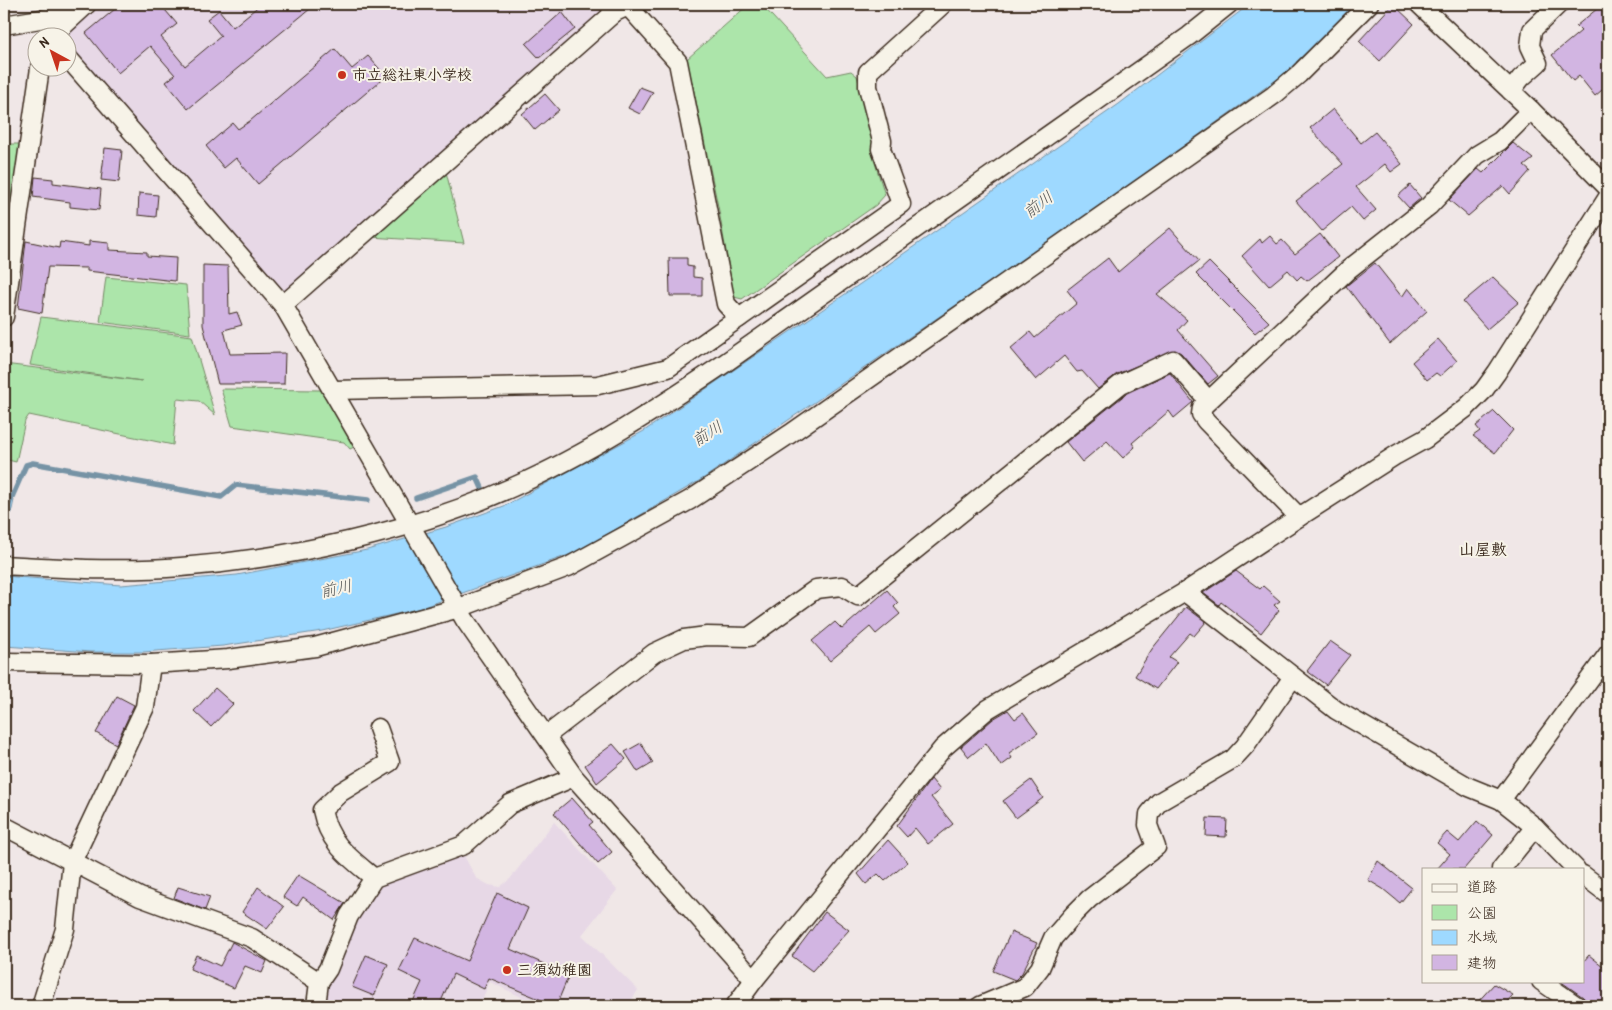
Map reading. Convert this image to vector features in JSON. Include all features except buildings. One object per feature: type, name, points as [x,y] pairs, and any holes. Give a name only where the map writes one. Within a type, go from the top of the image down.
[{"type":"street","points":[[60,28],[88,4]]},
{"type":"street","points":[[332,390],[598,385],[668,368],[901,204],[881,149],[882,141],[868,87],[868,72],[943,4]]},
{"type":"street","points":[[4,565],[87,570],[180,567],[241,561],[322,547],[411,527],[514,487],[578,454],[658,408],[1189,36],[1229,4]]},
{"type":"street","points":[[4,662],[151,664],[228,659],[315,647],[458,606],[568,567],[690,500],[767,450],[1274,95],[1299,74],[1369,4]]},
{"type":"street","points":[[1418,4],[1531,110],[1608,188]]},
{"type":"street","points":[[1511,91],[1521,78],[1538,63],[1530,46],[1532,30],[1559,4]]},
{"type":"street","points":[[283,305],[612,8],[628,6],[678,62],[726,304],[739,318]]},
{"type":"street","points":[[4,25],[52,17],[72,17]]},
{"type":"street","points":[[78,69],[283,305],[465,620],[574,777],[754,980]]},
{"type":"street","points":[[4,317],[39,78]]},
{"type":"street","points":[[1299,517],[1206,421],[1201,414],[1202,407],[1349,270],[1429,206],[1477,155],[1500,141],[1531,110]]},
{"type":"street","points":[[735,1006],[754,980],[951,742],[988,709],[1186,592],[1299,517],[1396,455],[1425,439],[1466,408],[1484,390],[1608,196]]},
{"type":"street","points":[[546,736],[654,653],[684,639],[706,636],[749,637],[816,589],[842,586],[858,596],[1122,384],[1173,360],[1208,400]]},
{"type":"street","points":[[1186,592],[1336,710],[1469,788],[1501,800],[1534,827],[1575,868]]},
{"type":"street","points":[[1501,800],[1608,654]]},
{"type":"street","points":[[41,1006],[65,929],[72,862],[145,707],[151,664]]},
{"type":"street","points":[[980,1006],[1026,987],[1040,968],[1053,938],[1074,914],[1088,899],[1156,847],[1148,825],[1149,814],[1159,802],[1233,759],[1245,746],[1293,677]]},
{"type":"street","points":[[374,878],[340,850],[326,828],[322,810],[341,792],[390,762],[378,728]]},
{"type":"street","points":[[316,1006],[319,982],[328,969],[350,916],[374,878],[464,845],[510,804],[574,777]]},
{"type":"street","points":[[4,826],[140,897],[252,938],[319,982]]},
{"type":"street","points":[[1502,868],[1534,827]]},
{"type":"street","points":[[1584,876],[1608,894]]},
{"type":"street","points":[[1542,982],[1577,1006]]},
{"type":"shaded area","points":[[100,4],[602,4],[604,7],[603,15],[286,294],[78,59],[78,28],[73,28]]},
{"type":"shaded area","points":[[554,822],[617,890],[582,935],[638,990],[628,1006],[541,1006],[490,982],[479,1006],[329,1006],[323,986],[372,888],[462,852],[476,878],[489,885],[500,887],[510,879]]},
{"type":"green space","points":[[749,4],[761,4],[827,76],[851,71],[857,76],[875,143],[871,150],[885,195],[876,205],[742,299],[734,297],[719,211],[687,59]]},
{"type":"green space","points":[[4,144],[22,144],[4,259]]},
{"type":"green space","points":[[446,172],[464,243],[370,237]]},
{"type":"green space","points":[[106,277],[186,285],[190,334],[100,322]]},
{"type":"green space","points":[[41,317],[192,336],[215,415],[199,401],[177,399],[173,445],[29,415],[25,421],[16,462],[4,459],[4,364],[142,381],[30,365]]},
{"type":"green space","points":[[221,389],[321,390],[354,447],[350,449],[344,442],[232,426]]},
{"type":"water","name":"前川","points":[[1250,4],[1359,4],[1296,62],[1299,65],[1287,75],[1283,75],[1060,234],[1061,237],[1049,246],[1045,244],[704,478],[577,552],[418,609],[322,631],[223,646],[143,652],[91,652],[4,646],[4,576],[121,585],[237,575],[367,550],[446,527],[504,506],[644,431],[1119,104]]},
{"type":"water","points":[[4,499],[14,500],[11,514],[4,514]]},
{"type":"waterway","points":[[4,506],[8,506],[26,465],[33,463],[221,497],[236,485],[368,500]]},
{"type":"waterway","points":[[416,498],[477,477],[482,488]]},
{"type":"place","name":"市立総社東小学校","points":[[342,75]]},
{"type":"place","name":"三須幼稚園","points":[[507,970]]},
{"type":"district","name":"山屋敷","points":[[1483,549]]}]
